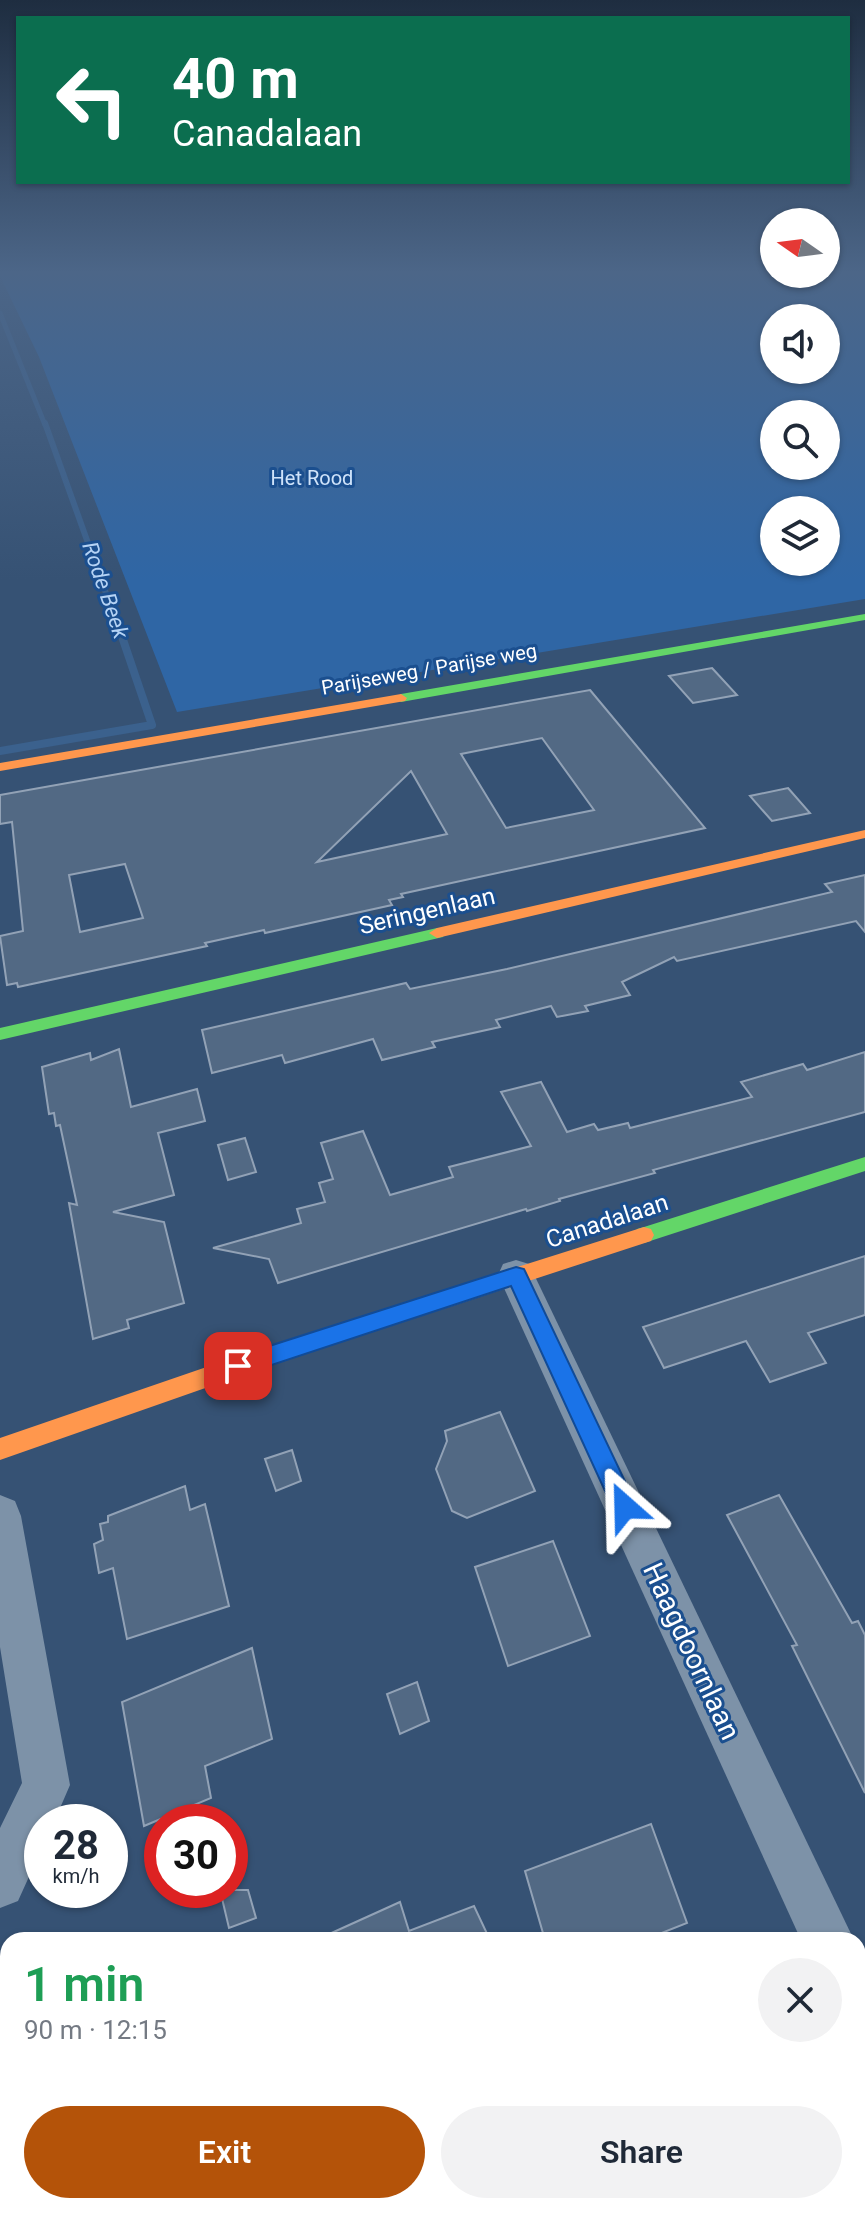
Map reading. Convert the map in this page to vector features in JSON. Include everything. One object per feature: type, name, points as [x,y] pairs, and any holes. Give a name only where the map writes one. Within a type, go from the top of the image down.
[{"type":"street","name":"Parijseweg / Parijse weg","points":[[0,767],[865,617]]},
{"type":"street","name":"Seringenlaan","points":[[0,1034],[865,834]]},
{"type":"street","name":"Canadalaan","points":[[0,1449],[268,1356],[865,1164]]},
{"type":"street","name":"Haagdoornlaan","points":[[516,1275],[824,1932]]},
{"type":"street","points":[[0,1516],[46,1785],[0,1883]]},
{"type":"green space","name":"Het Rood","points":[[45,373],[760,373],[760,384],[840,384],[840,373],[865,373],[865,599],[177,712]]},
{"type":"building","points":[[712,668],[737,695],[693,703],[669,676]]},
{"type":"building","points":[[590,690],[705,828],[401,894],[403,897],[389,900],[392,905],[265,933],[264,930],[205,943],[207,946],[18,987],[17,983],[7,985],[0,936],[23,931],[12,822],[0,824],[0,795]],"holes":[[[542,738],[594,810],[506,828],[461,754]],[[411,771],[447,834],[317,862]],[[125,864],[143,918],[80,932],[69,875]]]},
{"type":"building","points":[[788,788],[810,813],[772,821],[750,796]]},
{"type":"building","points":[[865,875],[865,932],[856,921],[677,961],[674,957],[622,982],[630,995],[585,1006],[588,1011],[557,1017],[551,1006],[496,1020],[500,1027],[432,1042],[435,1047],[382,1060],[373,1039],[285,1063],[282,1055],[212,1073],[202,1030],[406,983],[410,989],[507,969],[832,892],[825,884]]},
{"type":"building","points":[[119,1049],[131,1107],[197,1089],[205,1121],[158,1133],[174,1195],[113,1212],[164,1222],[184,1303],[127,1320],[129,1328],[93,1339],[69,1203],[77,1205],[60,1125],[56,1126],[54,1113],[49,1114],[42,1067],[90,1053],[91,1060]]},
{"type":"building","points":[[865,1052],[865,1112],[653,1170],[655,1173],[278,1283],[269,1259],[213,1248],[301,1223],[297,1209],[325,1202],[319,1183],[333,1179],[321,1143],[363,1131],[390,1195],[453,1177],[449,1167],[531,1146],[501,1092],[541,1082],[567,1132],[594,1124],[598,1130],[628,1123],[630,1128],[752,1097],[741,1082],[803,1064],[807,1070]]},
{"type":"building","points":[[245,1138],[256,1172],[228,1180],[218,1145]]},
{"type":"building","points":[[865,1256],[865,1315],[808,1333],[826,1363],[770,1382],[746,1341],[664,1368],[643,1327]]},
{"type":"building","points":[[500,1412],[535,1491],[467,1518],[452,1511],[436,1469],[447,1441],[445,1431]]},
{"type":"building","points":[[292,1450],[301,1481],[276,1491],[265,1459]]},
{"type":"building","points":[[185,1486],[190,1510],[205,1504],[229,1606],[127,1639],[113,1568],[99,1573],[94,1544],[103,1540],[100,1524],[108,1522],[108,1516]]},
{"type":"building","points":[[779,1495],[852,1623],[858,1621],[865,1635],[865,1793],[792,1646],[797,1645],[727,1515]]},
{"type":"building","points":[[553,1541],[590,1636],[508,1666],[475,1567]]},
{"type":"building","points":[[252,1648],[272,1739],[205,1766],[211,1798],[197,1804],[144,1804],[144,1826],[122,1702]]},
{"type":"building","points":[[417,1682],[429,1721],[400,1734],[387,1694]]},
{"type":"building","points":[[651,1824],[687,1923],[664,1932],[543,1932],[525,1871]]},
{"type":"building","points":[[248,1890],[256,1918],[229,1928],[224,1908],[248,1908]]},
{"type":"building","points":[[400,1902],[409,1931],[474,1906],[486,1932],[334,1932]]},
{"type":"waterway","name":"Rode Beek","points":[[24,373],[45,425]]},
{"type":"waterway","name":"Rode Beek","points":[[45,423],[117,624]]},
{"type":"waterway","name":"Rode Beek","points":[[0,751],[152,725],[117,622]]},
{"type":"traffic: fast","points":[[401,698],[865,617]]},
{"type":"traffic: fast","points":[[0,1034],[437,933]]},
{"type":"traffic: fast","points":[[644,1235],[865,1164]]},
{"type":"traffic: slow","points":[[0,767],[401,698]]},
{"type":"traffic: slow","points":[[437,933],[865,834]]},
{"type":"traffic: slow","points":[[0,1449],[268,1356],[644,1235]]},
{"type":"route","points":[[238,1366],[516,1275],[625,1507]]}]
